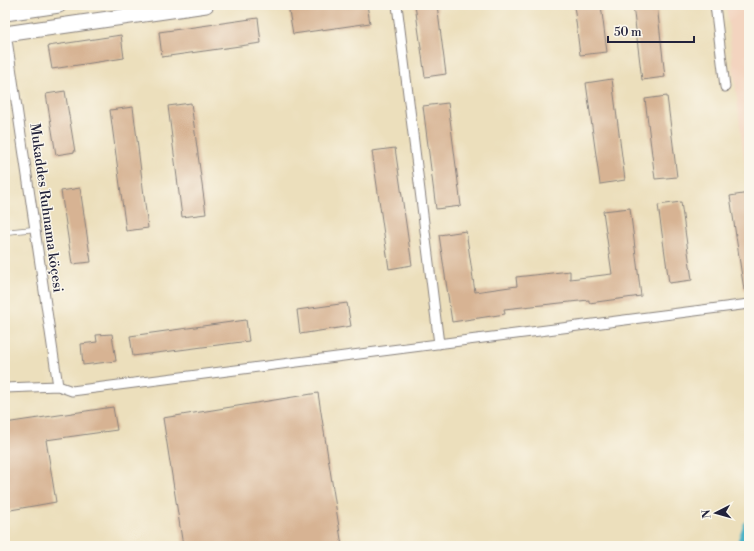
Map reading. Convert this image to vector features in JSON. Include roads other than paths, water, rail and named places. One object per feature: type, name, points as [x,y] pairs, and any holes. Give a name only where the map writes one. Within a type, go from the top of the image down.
[{"type":"main road","points":[[5,13],[59,5]]},
{"type":"main road","points":[[6,33],[206,5]]},
{"type":"street","points":[[398,5],[439,344]]},
{"type":"street","points":[[715,5],[725,87]]},
{"type":"street","name":"Mukaddes Ruhnama köçesi","points":[[6,33],[58,386]]},
{"type":"street","points":[[5,388],[58,386],[72,391],[749,304]]},
{"type":"lane","points":[[5,232],[35,229]]},
{"type":"waterway","points":[[742,546],[749,526]]}]
